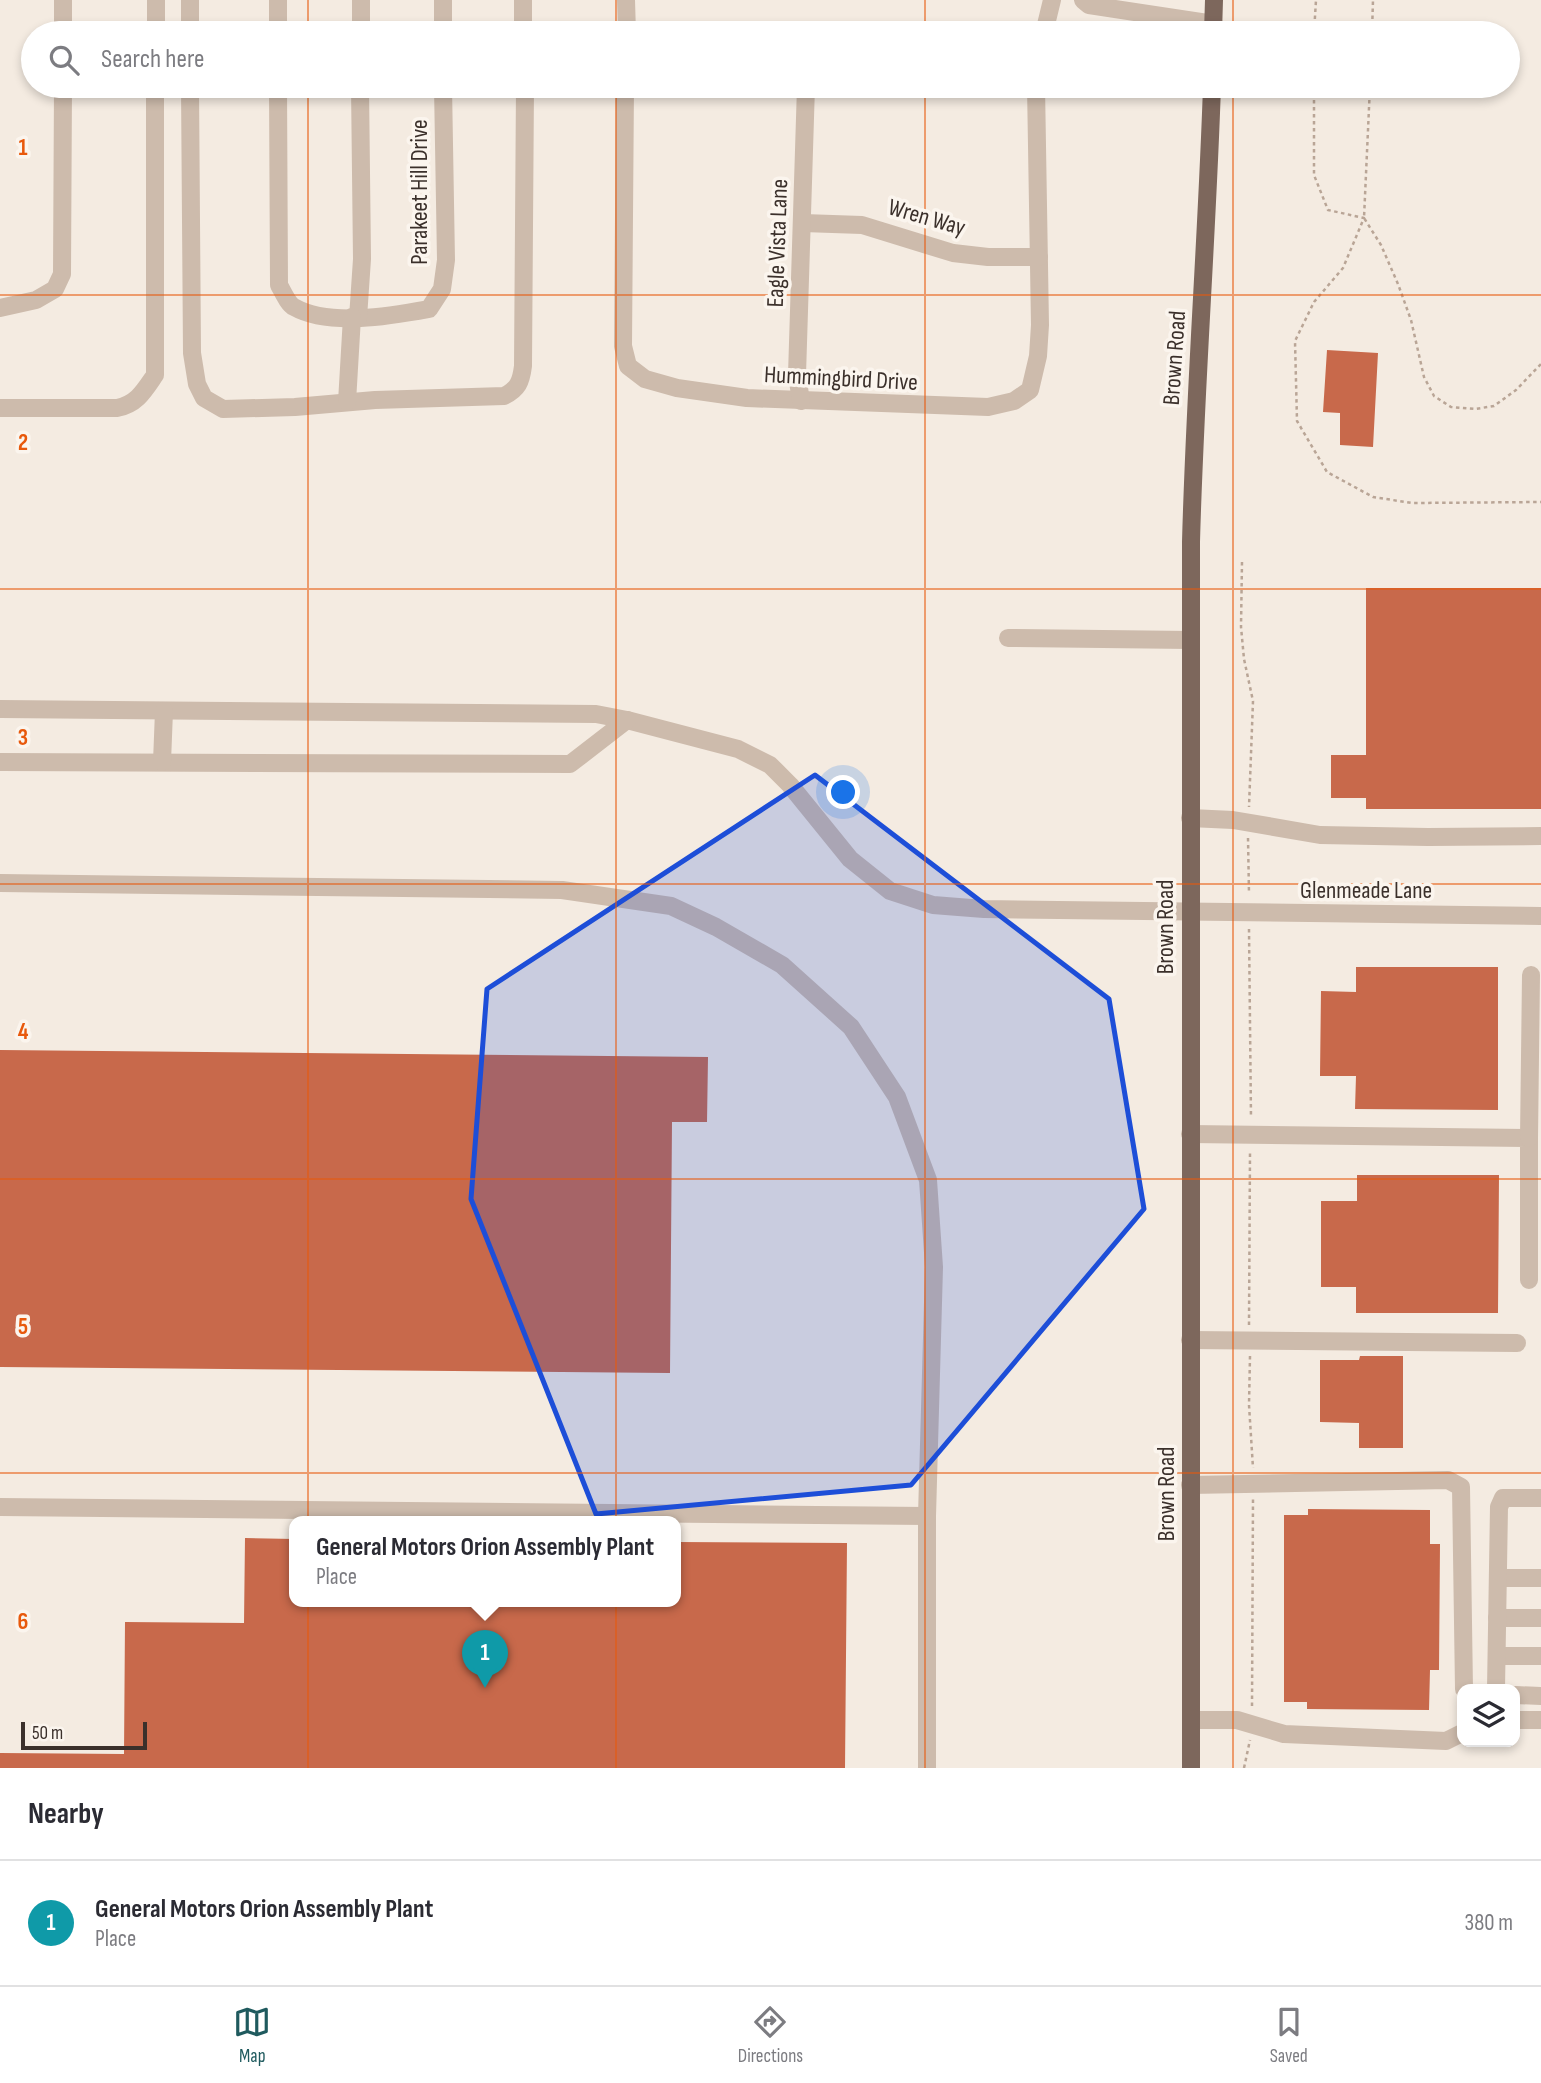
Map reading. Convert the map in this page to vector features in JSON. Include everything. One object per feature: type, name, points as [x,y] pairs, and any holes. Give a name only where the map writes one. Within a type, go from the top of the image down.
[{"type":"main road","points":[[1214,0],[1214,21]]},
{"type":"main road","name":"Brown Road","points":[[1191,1768],[1190,640],[1194,442],[1212,98]]},
{"type":"street","points":[[63,0],[63,21]]},
{"type":"street","points":[[156,0],[156,21]]},
{"type":"street","points":[[190,0],[190,21]]},
{"type":"street","points":[[278,0],[278,21]]},
{"type":"street","points":[[360,21],[361,0]]},
{"type":"street","points":[[443,0],[443,21]]},
{"type":"street","points":[[523,0],[523,21]]},
{"type":"street","points":[[626,0],[627,21]]},
{"type":"street","points":[[1047,21],[1052,0]]},
{"type":"street","points":[[1083,0],[1089,5],[1172,21]]},
{"type":"street","points":[[0,308],[36,300],[55,289],[62,274],[63,98]]},
{"type":"street","points":[[0,408],[127,406],[142,395],[155,375],[155,98]]},
{"type":"street","points":[[190,98],[192,353],[197,384],[204,398],[223,409],[504,396],[515,391],[521,382],[524,354],[525,98]]},
{"type":"street","name":"Parakeet Hill Drive","points":[[278,98],[279,285],[292,307],[319,315],[376,319],[429,309],[442,289],[446,260],[443,98]]},
{"type":"street","points":[[347,402],[362,259],[360,98]]},
{"type":"street","name":"Hummingbird Drive","points":[[625,98],[623,346],[628,366],[645,379],[677,388],[747,398],[988,407],[1014,401],[1030,390],[1038,356],[1036,98]]},
{"type":"street","name":"Eagle Vista Lane","points":[[801,401],[797,375],[806,98]]},
{"type":"street","name":"Wren Way","points":[[803,223],[862,225],[953,253],[988,257],[1039,257]]},
{"type":"street","points":[[1008,638],[1190,640]]},
{"type":"street","name":"Glenmeade Lane","points":[[0,709],[596,714],[738,749],[770,765],[790,785],[849,859],[890,891],[933,905],[984,909],[1190,913],[1541,916]]},
{"type":"street","points":[[162,762],[164,710]]},
{"type":"street","points":[[0,762],[570,764],[627,720]]},
{"type":"street","points":[[1190,818],[1249,823],[1320,835],[1541,836]]},
{"type":"street","points":[[0,883],[562,890],[671,906],[782,965],[851,1027],[897,1097],[928,1180],[934,1268],[927,1516],[927,1768]]},
{"type":"street","points":[[1529,1280],[1531,975]]},
{"type":"street","points":[[1190,1134],[1529,1138]]},
{"type":"street","points":[[1190,1340],[1517,1343]]},
{"type":"street","points":[[1190,1485],[1448,1480],[1461,1487],[1464,1684]]},
{"type":"street","points":[[1496,1684],[1499,1507],[1503,1498],[1541,1498]]},
{"type":"street","points":[[0,1507],[927,1516]]},
{"type":"street","points":[[1498,1578],[1541,1578]]},
{"type":"street","points":[[1497,1618],[1541,1618]]},
{"type":"street","points":[[1497,1656],[1541,1656]]},
{"type":"street","points":[[1520,1695],[1541,1696]]},
{"type":"street","points":[[1191,1720],[1237,1720],[1284,1734],[1315,1737],[1446,1741],[1457,1735]]},
{"type":"street","points":[[1520,1720],[1541,1720]]},
{"type":"path","points":[[1315,21],[1316,0]]},
{"type":"path","points":[[1372,21],[1373,0]]},
{"type":"path","points":[[1314,98],[1314,175],[1328,210],[1364,218],[1381,245],[1411,320],[1423,377],[1434,396],[1451,407],[1475,409],[1494,406],[1516,390],[1541,364]]},
{"type":"path","points":[[1369,98],[1364,218],[1343,268],[1314,302],[1295,341],[1297,421],[1327,472],[1373,497],[1412,503],[1541,502]]},
{"type":"path","points":[[1242,562],[1242,638],[1253,701],[1247,865],[1251,1135],[1249,1405],[1253,1484],[1251,1725],[1244,1768]]},
{"type":"highlighted area","points":[[815,775],[1109,999],[1144,1209],[911,1485],[596,1514],[471,1199],[487,989]]},
{"type":"building","points":[[1327,350],[1378,353],[1373,447],[1340,445],[1340,413],[1323,412]]},
{"type":"building","points":[[1366,588],[1541,588],[1541,809],[1366,809],[1366,798],[1331,798],[1331,755],[1366,755]]},
{"type":"building","points":[[1356,967],[1498,967],[1498,1110],[1355,1109],[1356,1076],[1320,1076],[1321,991],[1356,992]]},
{"type":"building","points":[[0,1050],[708,1057],[707,1122],[672,1122],[670,1373],[0,1367]]},
{"type":"building","points":[[1357,1175],[1499,1175],[1498,1313],[1356,1313],[1356,1287],[1321,1287],[1321,1201],[1357,1201]]},
{"type":"building","points":[[1360,1356],[1403,1356],[1403,1448],[1359,1448],[1359,1423],[1320,1422],[1320,1360],[1359,1360]]},
{"type":"building","points":[[1308,1509],[1430,1510],[1430,1544],[1440,1544],[1439,1670],[1430,1670],[1429,1710],[1307,1709],[1307,1702],[1284,1702],[1284,1515],[1308,1515]]},
{"type":"building","points":[[245,1538],[289,1539],[289,1607],[681,1607],[681,1542],[847,1543],[845,1768],[0,1768],[0,1753],[124,1754],[125,1622],[244,1623]]},
{"type":"place","name":"General Motors Orion Assembly Plant","points":[[485,1688]]}]
